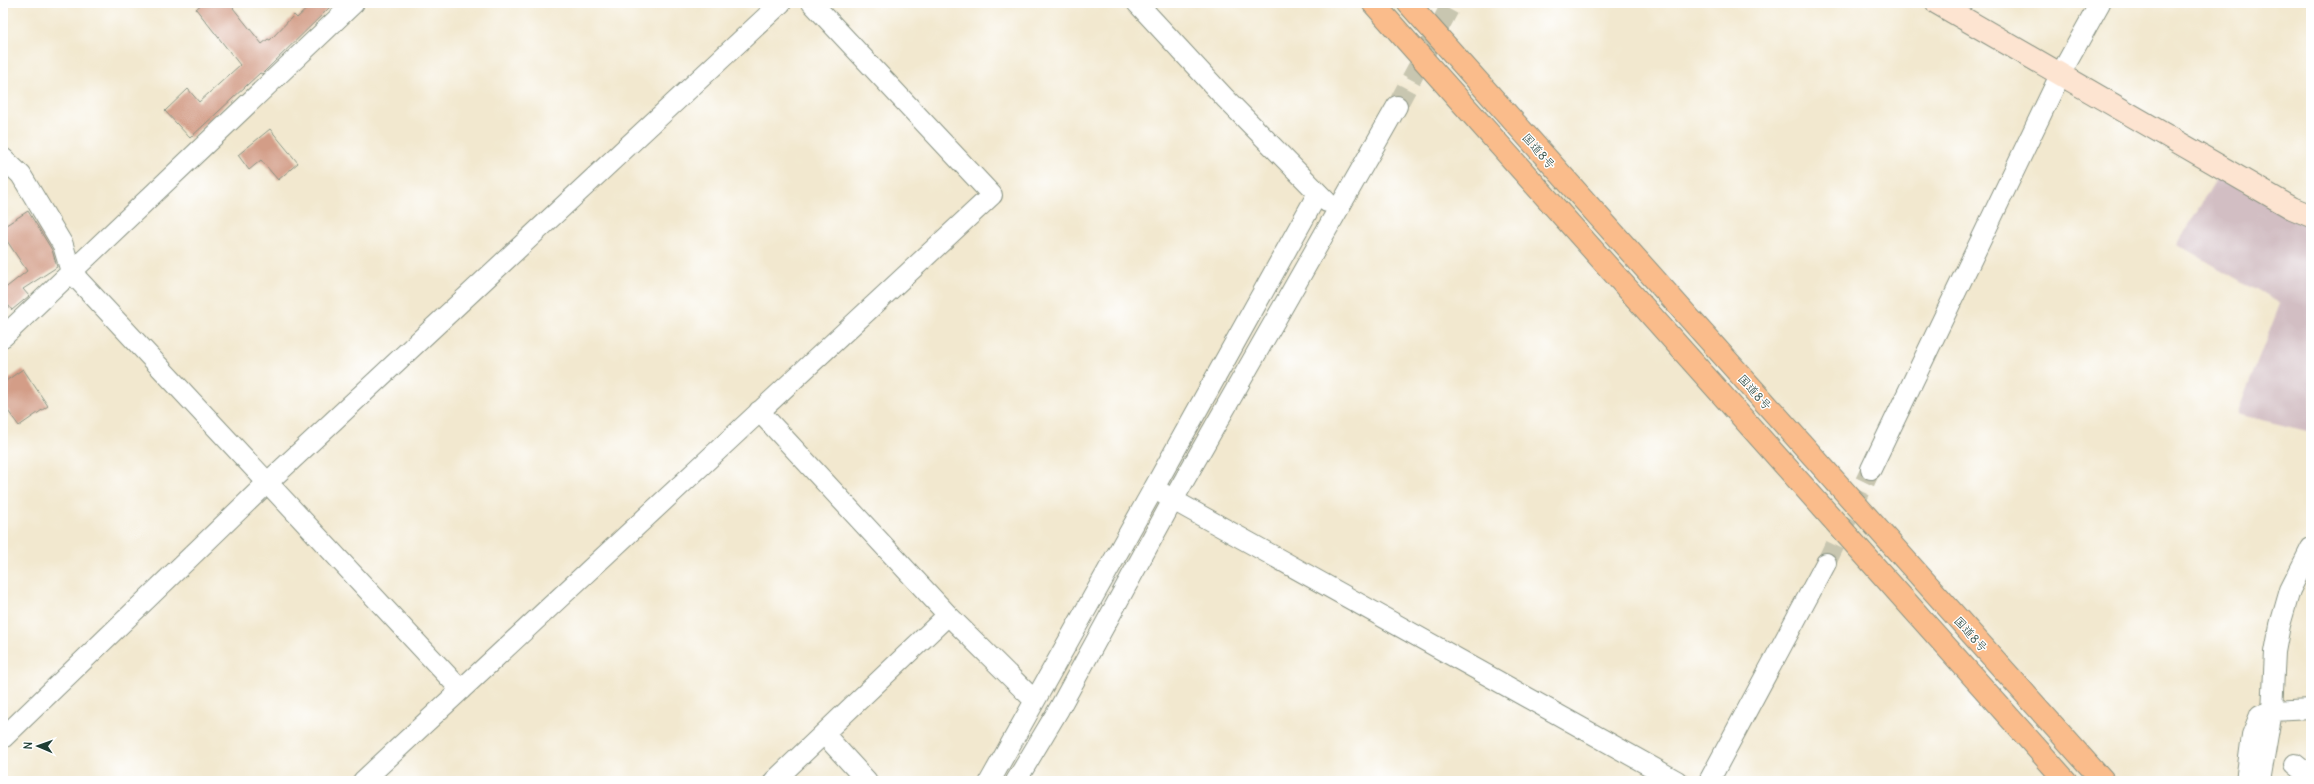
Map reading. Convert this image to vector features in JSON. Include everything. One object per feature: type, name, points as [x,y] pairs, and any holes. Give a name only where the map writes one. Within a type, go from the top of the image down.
[{"type":"highway","name":"国道8号","points":[[1373,3],[2066,781]]},
{"type":"highway","name":"国道8号","points":[[1408,3],[2103,781]]},
{"type":"street","points":[[3,337],[354,3]]},
{"type":"street","points":[[3,738],[266,483],[781,3]]},
{"type":"street","points":[[363,781],[992,195],[812,3]]},
{"type":"street","points":[[1137,3],[1225,98],[1336,210]]},
{"type":"street","points":[[1937,3],[2061,73],[2292,208],[2311,216]]},
{"type":"street","points":[[1872,469],[2061,73],[2100,3]]},
{"type":"street","points":[[1016,781],[1059,709],[1173,500],[1336,210],[1397,106]]},
{"type":"street","points":[[3,158],[21,175],[63,244],[71,272],[266,483],[461,690]]},
{"type":"street","points":[[990,781],[1318,192]]},
{"type":"street","points":[[760,411],[948,614],[1034,700]]},
{"type":"street","points":[[1154,488],[1677,781]]},
{"type":"street","points":[[2260,781],[2272,711],[2275,652],[2280,625],[2290,590],[2311,548]]},
{"type":"street","points":[[1709,781],[1826,563]]},
{"type":"street","points":[[774,781],[948,614]]},
{"type":"street","points":[[2246,781],[2252,734],[2260,715],[2272,711],[2311,709]]},
{"type":"street","points":[[824,734],[867,781]]},
{"type":"street","points":[[2295,764],[2311,778]]},
{"type":"shaded area","points":[[2218,176],[2311,228],[2311,432],[2237,414],[2280,304],[2177,244]]},
{"type":"building","points":[[203,3],[229,3],[262,44],[268,39],[270,40],[294,15],[297,18],[313,3],[334,3],[262,74],[260,73],[190,138],[165,111],[188,89],[199,102],[240,65],[196,9]]},
{"type":"building","points":[[270,129],[298,163],[278,180],[261,160],[249,170],[238,155]]},
{"type":"building","points":[[28,211],[52,250],[57,267],[23,289],[29,296],[12,310],[3,299],[3,290],[27,271],[3,235],[3,227]]},
{"type":"building","points":[[23,369],[48,406],[19,426],[3,404],[3,383]]},
{"type":"tunnel","points":[[1397,106],[1452,3]]},
{"type":"tunnel","points":[[1826,563],[1871,469]]}]
